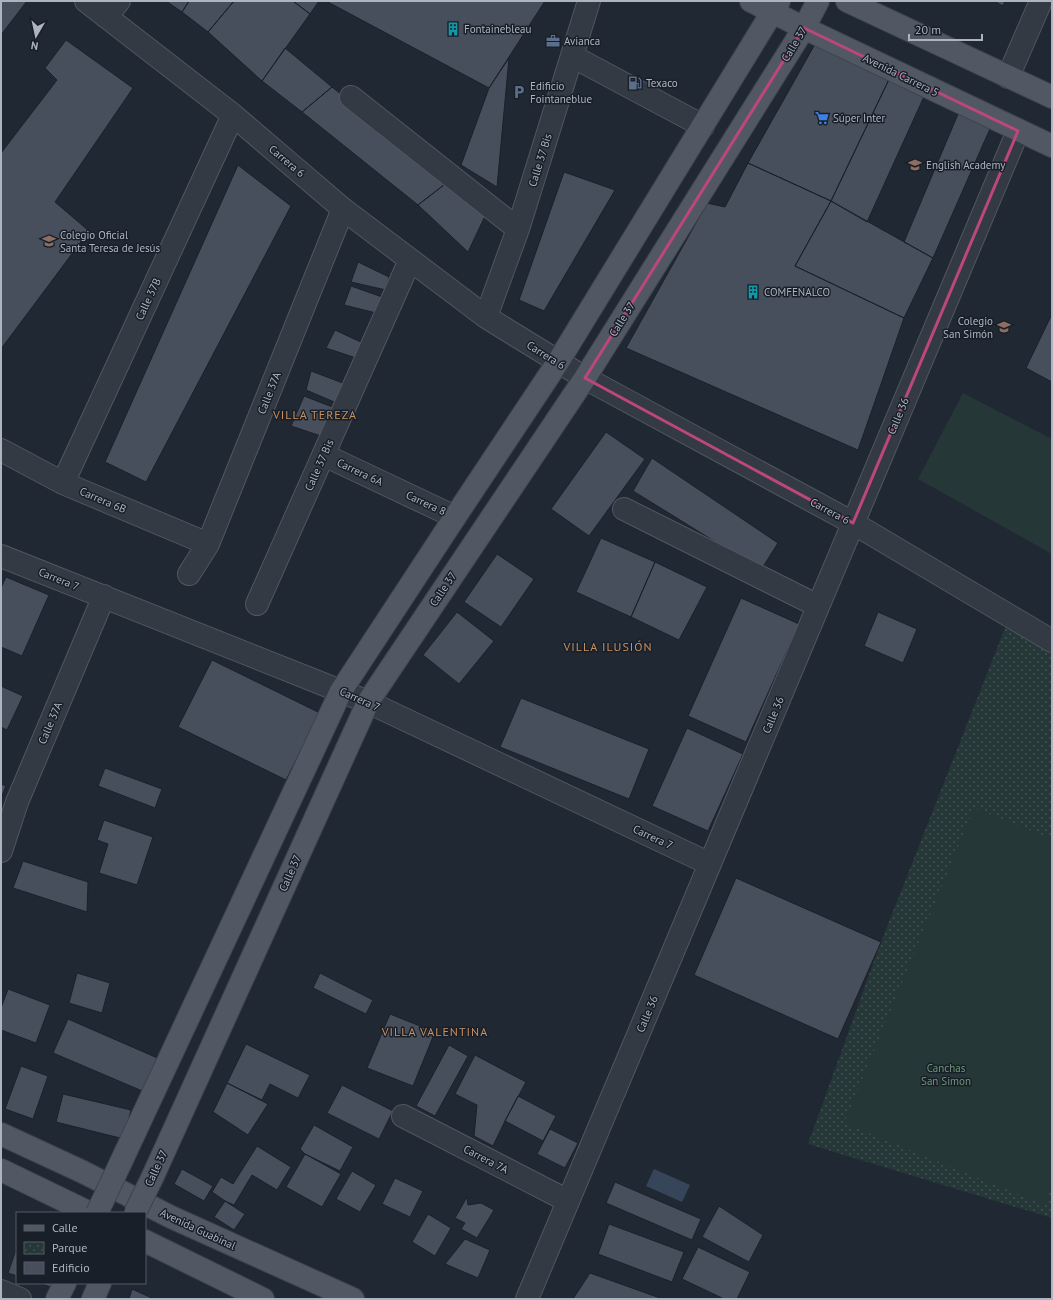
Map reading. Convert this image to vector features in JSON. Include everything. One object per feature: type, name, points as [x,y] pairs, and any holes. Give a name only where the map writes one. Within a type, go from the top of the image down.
[{"type":"main road","name":"Avenida Carrera 5","points":[[751,1],[776,7],[804,28],[1052,146]]},
{"type":"main road","name":"Calle 37","points":[[135,1212],[368,702],[585,378],[804,28],[818,1]]},
{"type":"main road","points":[[847,1],[1052,97]]},
{"type":"main road","points":[[97,1212],[342,690],[558,362],[776,7]]},
{"type":"main road","name":"Avenida Guabinal","points":[[1,1134],[83,1172],[171,1217],[353,1299]]},
{"type":"main road","points":[[1,1170],[88,1212]]},
{"type":"main road","points":[[146,1241],[263,1299]]},
{"type":"main road","points":[[57,1299],[64,1284]]},
{"type":"main road","points":[[93,1299],[100,1284]]},
{"type":"street","name":"Carrera 6","points":[[86,1],[112,9],[343,209],[486,317],[585,378],[853,523],[1052,641]]},
{"type":"street","name":"Calle 37 Bis","points":[[486,317],[518,229],[590,1]]},
{"type":"street","points":[[1008,77],[1041,1]]},
{"type":"street","points":[[572,56],[703,126]]},
{"type":"street","points":[[351,97],[518,229]]},
{"type":"street","name":"Calle 37B","points":[[63,483],[233,115]]},
{"type":"street","name":"Calle 36","points":[[527,1299],[1018,131]]},
{"type":"street","name":"Calle 37A","points":[[189,574],[208,544],[343,209]]},
{"type":"street","name":"Calle 37 Bis","points":[[258,604],[410,260]]},
{"type":"street","name":"Carrera 6B","points":[[1,450],[63,483],[208,544]]},
{"type":"street","name":"Carrera 6A","points":[[324,455],[396,489]]},
{"type":"street","name":"Carrera 8","points":[[396,489],[455,517]]},
{"type":"street","points":[[624,509],[818,606]]},
{"type":"street","name":"Carrera 7","points":[[1,556],[342,690],[710,864]]},
{"type":"street","name":"Calle 37A","points":[[1,851],[17,802],[104,596]]},
{"type":"street","name":"Carrera 7A","points":[[403,1116],[568,1201]]},
{"type":"street","points":[[1,1291],[20,1299]]},
{"type":"highlighted area","points":[[804,28],[1018,131],[853,523],[585,378]]},
{"type":"green space","points":[[963,393],[1052,439],[1052,554],[918,479]]},
{"type":"green space","name":"Canchas San Simon","points":[[1007,623],[1052,655],[1052,1218],[808,1144],[881,942]]},
{"type":"green space","name":"Canchas San Simon","points":[[974,808],[1052,839],[1052,1186],[1044,1205],[844,1123]]},
{"type":"water","points":[[654,1169],[690,1185],[682,1202],[646,1186]]},
{"type":"building","points":[[1,1],[27,1],[1,35]]},
{"type":"building","points":[[166,1],[189,1],[182,12]]},
{"type":"building","points":[[189,1],[234,1],[208,32],[182,12]]},
{"type":"building","points":[[234,1],[293,1],[310,14],[262,81],[208,32]]},
{"type":"building","points":[[293,1],[319,1],[310,14]]},
{"type":"building","name":"Fontainebleau","points":[[326,1],[545,1],[489,88]]},
{"type":"building","points":[[994,1],[1005,1],[1003,6]]},
{"type":"building","name":"Súper Inter","points":[[819,37],[892,73],[831,201],[748,163]]},
{"type":"building","points":[[66,40],[133,88],[55,202],[89,231],[1,349],[1,153],[57,80],[45,68]]},
{"type":"building","points":[[285,48],[332,87],[302,112],[262,81]]},
{"type":"building","points":[[509,58],[497,187],[461,165],[489,88]]},
{"type":"building","points":[[892,73],[927,90],[867,222],[831,201]]},
{"type":"building","points":[[332,87],[449,181],[418,205],[302,112]]},
{"type":"building","points":[[961,107],[993,122],[933,258],[904,242]]},
{"type":"building","name":"COMFENALCO","points":[[748,163],[831,201],[795,266],[904,318],[858,450],[626,348],[707,203],[725,207]]},
{"type":"building","points":[[238,165],[291,206],[146,482],[105,462]]},
{"type":"building","points":[[564,172],[615,190],[544,311],[519,300]]},
{"type":"building","points":[[449,181],[486,214],[468,252],[418,205]]},
{"type":"building","points":[[831,201],[933,258],[904,318],[795,266]]},
{"type":"building","points":[[358,262],[389,277],[386,290],[351,282]]},
{"type":"building","points":[[351,286],[385,298],[380,314],[344,305]]},
{"type":"building","points":[[1052,314],[1052,382],[1026,368]]},
{"type":"building","points":[[335,330],[365,344],[359,359],[326,348]]},
{"type":"building","points":[[311,371],[348,385],[339,404],[306,390]]},
{"type":"building","points":[[304,396],[340,410],[330,439],[291,426]]},
{"type":"building","points":[[606,432],[645,459],[589,536],[551,509]]},
{"type":"building","points":[[652,458],[778,543],[761,570],[633,491]]},
{"type":"building","points":[[601,538],[655,562],[631,617],[576,592]]},
{"type":"building","points":[[497,554],[534,579],[501,627],[464,602]]},
{"type":"building","points":[[655,562],[707,587],[679,640],[631,617]]},
{"type":"building","points":[[6,577],[49,595],[22,656],[1,647],[1,588]]},
{"type":"building","points":[[741,598],[799,624],[746,742],[688,716]]},
{"type":"building","points":[[457,612],[494,641],[459,684],[423,655]]},
{"type":"building","points":[[878,612],[917,629],[903,663],[864,646]]},
{"type":"building","points":[[212,660],[320,713],[286,780],[178,727]]},
{"type":"building","points":[[1,686],[23,696],[7,730],[1,727]]},
{"type":"building","points":[[521,698],[649,749],[629,799],[500,747]]},
{"type":"building","points":[[687,728],[743,754],[708,831],[652,806]]},
{"type":"building","points":[[105,768],[162,789],[155,808],[98,786]]},
{"type":"building","points":[[1,784],[6,786],[1,798]]},
{"type":"building","points":[[104,820],[153,837],[137,885],[99,873],[108,844],[97,840]]},
{"type":"building","points":[[23,861],[88,882],[87,912],[13,888]]},
{"type":"building","points":[[736,878],[881,942],[838,1039],[694,975]]},
{"type":"building","points":[[77,973],[110,983],[102,1013],[69,1003]]},
{"type":"building","points":[[320,973],[373,1000],[366,1014],[313,988]]},
{"type":"building","points":[[8,989],[50,1005],[36,1043],[1,1030],[1,1008]]},
{"type":"building","points":[[390,1014],[435,1032],[413,1086],[367,1068]]},
{"type":"building","points":[[68,1019],[162,1060],[147,1093],[53,1053]]},
{"type":"building","points":[[246,1044],[310,1075],[298,1098],[270,1084],[262,1100],[227,1083]]},
{"type":"building","points":[[449,1045],[468,1056],[435,1116],[416,1106]]},
{"type":"building","points":[[475,1055],[526,1082],[493,1146],[474,1136],[477,1105],[455,1094]]},
{"type":"building","points":[[21,1066],[48,1076],[33,1119],[5,1109]]},
{"type":"building","points":[[227,1083],[268,1104],[248,1135],[213,1112]]},
{"type":"building","points":[[342,1085],[393,1111],[379,1139],[327,1113]]},
{"type":"building","points":[[63,1094],[131,1110],[124,1139],[56,1122]]},
{"type":"building","points":[[518,1096],[556,1116],[543,1141],[505,1121]]},
{"type":"building","points":[[314,1125],[353,1147],[340,1171],[305,1154],[300,1149]]},
{"type":"building","points":[[550,1129],[578,1143],[565,1168],[537,1154]]},
{"type":"building","points":[[257,1146],[291,1167],[277,1190],[252,1175],[234,1205],[212,1192],[221,1177],[233,1184]]},
{"type":"building","points":[[305,1154],[341,1174],[322,1207],[286,1187]]},
{"type":"building","points":[[182,1169],[213,1186],[204,1201],[174,1184]]},
{"type":"building","points":[[352,1171],[376,1185],[360,1212],[336,1199]]},
{"type":"building","points":[[395,1178],[423,1191],[410,1217],[382,1204]]},
{"type":"building","points":[[615,1182],[701,1219],[692,1240],[606,1203]]},
{"type":"building","points":[[467,1197],[468,1205],[481,1203],[494,1210],[477,1238],[461,1229],[465,1223],[455,1218]]},
{"type":"building","points":[[225,1201],[245,1214],[234,1230],[214,1217]]},
{"type":"building","points":[[719,1206],[763,1235],[749,1262],[702,1237]]},
{"type":"building","points":[[428,1214],[451,1228],[435,1256],[412,1242]]},
{"type":"building","points":[[609,1224],[684,1252],[672,1282],[598,1254]]},
{"type":"building","points":[[465,1239],[490,1250],[478,1278],[445,1264]]},
{"type":"building","points":[[698,1247],[750,1272],[737,1299],[724,1299],[682,1279]]},
{"type":"building","points":[[16,1250],[16,1276],[8,1273]]},
{"type":"building","points":[[590,1273],[660,1298],[660,1299],[573,1299]]},
{"type":"building","points":[[41,1284],[55,1284],[54,1288]]},
{"type":"building","points":[[132,1289],[154,1299],[129,1299]]},
{"type":"place","name":"Fontainebleau","points":[[453,29]]},
{"type":"place","name":"Avianca","points":[[553,41]]},
{"type":"place","name":"Texaco","points":[[635,83]]},
{"type":"place","name":"Edificio Fointaneblue","points":[[519,92]]},
{"type":"place","name":"Súper Inter","points":[[822,118]]},
{"type":"place","name":"English Academy","points":[[915,165]]},
{"type":"place","name":"Colegio Oficial Santa Teresa de Jesús","points":[[49,241]]},
{"type":"place","name":"COMFENALCO","points":[[753,292]]},
{"type":"place","name":"Colegio San Simón","points":[[1004,327]]},
{"type":"district","name":"VILLA TEREZA","points":[[315,415]]},
{"type":"district","name":"VILLA ILUSIÓN","points":[[608,647]]},
{"type":"district","name":"VILLA VALENTINA","points":[[435,1032]]}]
